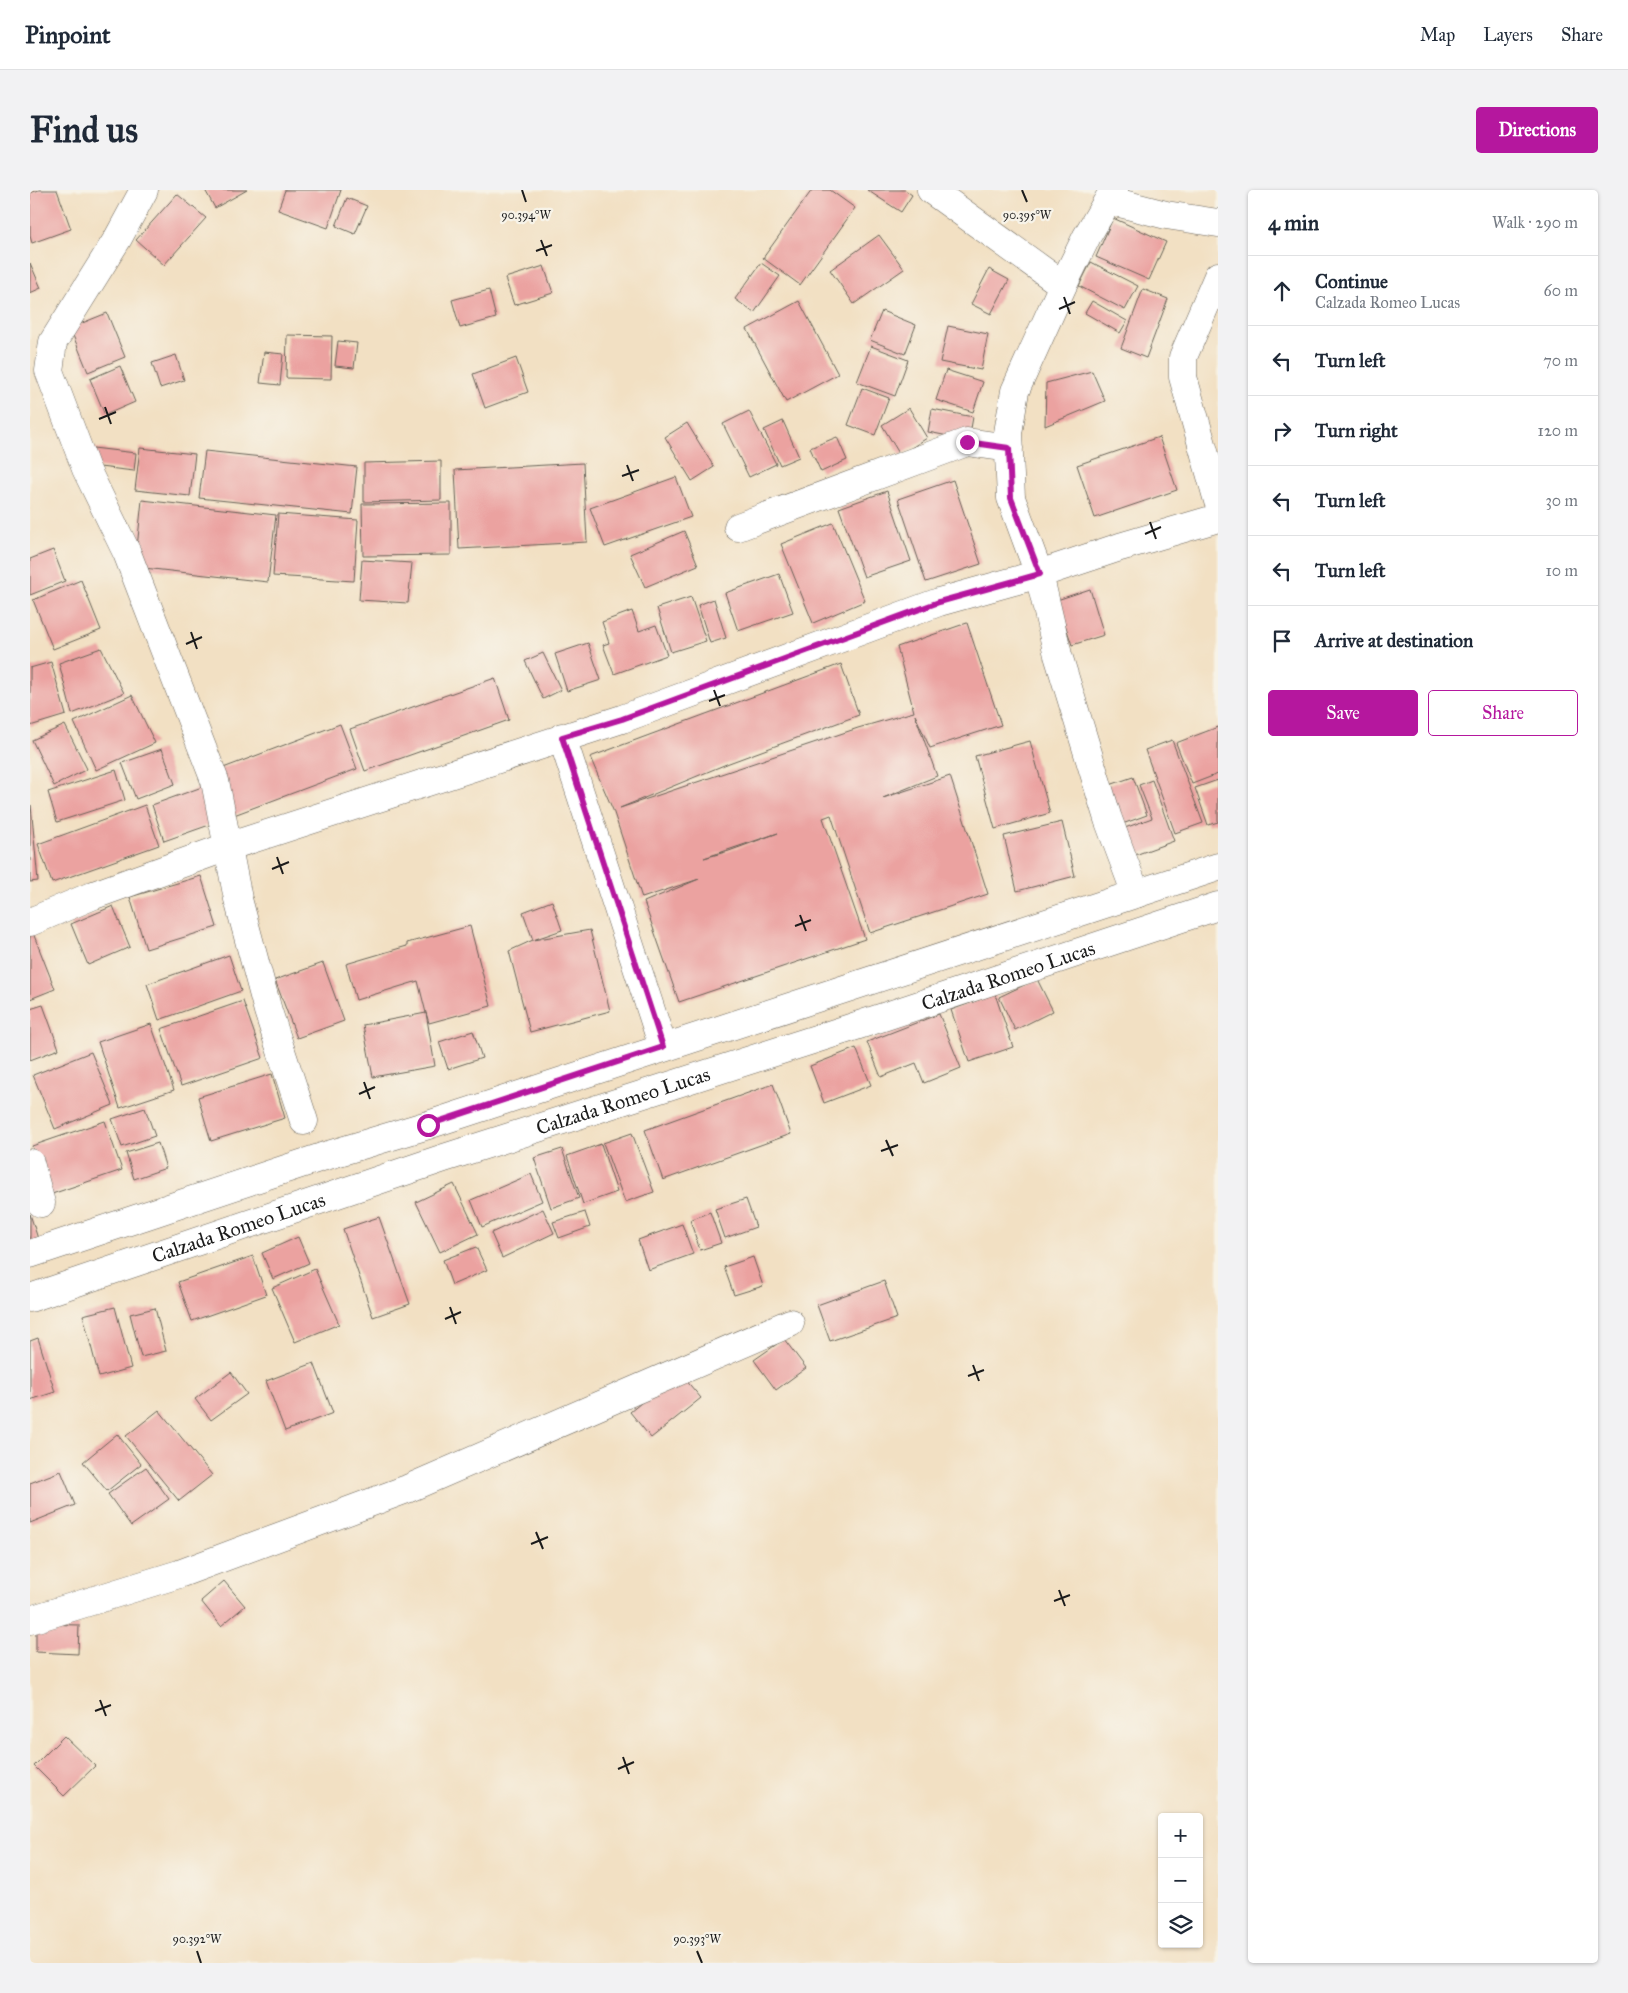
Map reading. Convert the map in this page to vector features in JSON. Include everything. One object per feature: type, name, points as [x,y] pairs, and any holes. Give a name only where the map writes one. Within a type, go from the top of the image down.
[{"type":"street","points":[[144,190],[118,238],[53,342],[48,371],[86,469],[127,553],[215,781],[238,899],[268,1010],[304,1121]]},
{"type":"street","points":[[931,190],[1063,285]]},
{"type":"street","points":[[1136,894],[1108,819],[1060,664],[1040,574],[1011,498],[1008,433],[1015,391],[1087,236],[1111,195],[1166,215],[1218,223]]},
{"type":"street","points":[[1218,276],[1184,357],[1183,370],[1183,377],[1218,501]]},
{"type":"street","points":[[738,527],[967,442],[1009,448]]},
{"type":"street","points":[[30,922],[94,895],[227,847],[414,788],[562,737],[622,719],[939,602],[1040,574],[1120,547],[1218,518]]},
{"type":"street","points":[[562,737],[663,1047]]},
{"type":"street","name":"Calzada Romeo Lucas","points":[[30,1254],[322,1157],[437,1122],[1218,867]]},
{"type":"street","name":"Calzada Romeo Lucas","points":[[30,1298],[444,1158],[847,1029],[1218,906]]},
{"type":"street","points":[[30,1163],[41,1203]]},
{"type":"street","points":[[30,1620],[179,1574],[407,1489],[790,1323]]},
{"type":"building","points":[[39,190],[57,190],[71,229],[32,243],[30,236],[30,193]]},
{"type":"building","points":[[205,190],[247,190],[215,208]]},
{"type":"building","points":[[285,190],[341,190],[328,228],[278,210]]},
{"type":"building","points":[[812,190],[830,190],[855,208],[800,285],[763,258]]},
{"type":"building","points":[[867,190],[905,190],[912,195],[901,212]]},
{"type":"building","points":[[177,194],[206,218],[164,265],[136,240]]},
{"type":"building","points":[[347,198],[367,206],[355,234],[336,226]]},
{"type":"building","points":[[1113,218],[1166,242],[1149,280],[1096,257]]},
{"type":"building","points":[[879,235],[904,269],[854,304],[830,270]]},
{"type":"building","points":[[1091,262],[1138,286],[1125,310],[1079,286]]},
{"type":"building","points":[[30,263],[41,288],[30,293]]},
{"type":"building","points":[[761,263],[780,276],[754,313],[735,299]]},
{"type":"building","points":[[544,266],[553,293],[514,305],[505,278]]},
{"type":"building","points":[[989,269],[1009,280],[991,314],[971,304]]},
{"type":"building","points":[[1143,289],[1168,299],[1146,358],[1121,348]]},
{"type":"building","points":[[489,290],[496,318],[460,328],[452,300]]},
{"type":"building","points":[[799,301],[838,374],[786,402],[747,329]]},
{"type":"building","points":[[1092,301],[1127,321],[1120,333],[1085,313]]},
{"type":"building","points":[[882,311],[916,325],[905,354],[870,340]]},
{"type":"building","points":[[107,313],[125,357],[88,372],[70,328]]},
{"type":"building","points":[[948,326],[988,334],[981,370],[940,362]]},
{"type":"building","points":[[287,335],[332,336],[331,379],[286,378]]},
{"type":"building","points":[[338,341],[357,343],[354,368],[335,366]]},
{"type":"building","points":[[871,346],[908,360],[895,396],[857,382]]},
{"type":"building","points":[[264,352],[283,354],[280,385],[260,383]]},
{"type":"building","points":[[176,355],[184,380],[160,388],[152,363]]},
{"type":"building","points":[[516,358],[528,392],[485,408],[473,374]]},
{"type":"building","points":[[120,366],[135,402],[105,415],[90,379]]},
{"type":"building","points":[[946,370],[983,382],[973,412],[936,400]]},
{"type":"building","points":[[1092,371],[1105,401],[1045,426],[1046,383]]},
{"type":"building","points":[[862,388],[889,398],[875,435],[848,425]]},
{"type":"building","points":[[909,408],[927,438],[900,455],[882,425]]},
{"type":"building","points":[[932,409],[973,417],[969,440],[928,432]]},
{"type":"building","points":[[749,411],[776,464],[749,477],[723,424]]},
{"type":"building","points":[[783,421],[799,457],[780,465],[764,430]]},
{"type":"building","points":[[687,423],[714,467],[692,481],[665,437]]},
{"type":"building","points":[[837,437],[847,460],[821,472],[810,448]]},
{"type":"building","points":[[1159,437],[1177,490],[1095,518],[1077,465]]},
{"type":"building","points":[[93,448],[136,453],[134,471],[91,466]]},
{"type":"building","points":[[140,448],[195,454],[190,496],[135,490]]},
{"type":"building","points":[[205,451],[357,467],[352,514],[199,498]]},
{"type":"building","points":[[441,461],[441,500],[364,502],[364,463]]},
{"type":"building","points":[[583,463],[587,542],[459,549],[455,470]]},
{"type":"building","points":[[676,477],[691,517],[605,547],[590,508]]},
{"type":"building","points":[[953,480],[981,564],[926,582],[898,499]]},
{"type":"building","points":[[887,491],[911,561],[864,577],[839,508]]},
{"type":"building","points":[[142,500],[276,515],[268,582],[135,567]]},
{"type":"building","points":[[451,503],[451,555],[363,556],[362,504]]},
{"type":"building","points":[[278,514],[358,520],[354,581],[273,576]]},
{"type":"building","points":[[833,523],[865,601],[813,623],[781,544]]},
{"type":"building","points":[[684,531],[698,565],[645,587],[630,554]]},
{"type":"building","points":[[53,550],[65,581],[30,595],[30,559]]},
{"type":"building","points":[[362,560],[412,563],[408,603],[359,600]]},
{"type":"building","points":[[779,574],[793,612],[738,631],[725,593]]},
{"type":"building","points":[[81,580],[101,630],[53,649],[33,600]]},
{"type":"building","points":[[1090,589],[1104,635],[1072,645],[1057,600]]},
{"type":"building","points":[[691,597],[706,641],[671,652],[657,608]]},
{"type":"building","points":[[714,599],[726,638],[710,643],[698,605]]},
{"type":"building","points":[[632,611],[639,631],[656,625],[667,655],[614,674],[603,645],[609,643],[602,622]]},
{"type":"building","points":[[967,623],[1001,725],[930,748],[915,715],[937,776],[883,798],[950,776],[988,894],[870,933],[831,815],[823,818],[865,939],[679,1002],[644,902],[699,879],[642,898],[613,810],[590,757],[841,664],[859,715],[729,763],[620,808],[858,728],[914,712],[897,647]],"holes":[[[778,833],[729,851],[704,858]]]},
{"type":"building","points":[[588,643],[601,680],[567,691],[555,654]]},
{"type":"building","points":[[101,648],[124,693],[72,714],[59,663]]},
{"type":"building","points":[[543,653],[561,690],[543,699],[525,661]]},
{"type":"building","points":[[51,662],[66,715],[30,726],[30,668]]},
{"type":"building","points":[[495,678],[509,720],[365,771],[350,729]]},
{"type":"building","points":[[132,695],[155,743],[96,770],[74,722]]},
{"type":"building","points":[[340,724],[357,769],[234,815],[218,770]]},
{"type":"building","points":[[65,725],[87,769],[54,786],[32,740]]},
{"type":"building","points":[[1218,727],[1218,774],[1192,784],[1176,743]]},
{"type":"building","points":[[1172,740],[1203,823],[1175,833],[1145,750]]},
{"type":"building","points":[[1030,741],[1050,813],[995,829],[975,756]]},
{"type":"building","points":[[162,749],[175,784],[136,799],[122,763]]},
{"type":"building","points":[[116,770],[125,800],[57,822],[48,792]]},
{"type":"building","points":[[1133,777],[1147,815],[1114,827],[1101,788]]},
{"type":"building","points":[[1152,780],[1174,841],[1124,859],[1114,832],[1152,818],[1139,785]]},
{"type":"building","points":[[1218,780],[1218,822],[1208,825],[1195,788]]},
{"type":"building","points":[[202,787],[215,823],[164,841],[152,805]]},
{"type":"building","points":[[145,805],[159,845],[52,883],[38,844]]},
{"type":"building","points":[[30,806],[38,881],[30,882]]},
{"type":"building","points":[[1062,822],[1075,876],[1017,891],[1004,836]]},
{"type":"building","points":[[201,876],[217,927],[146,949],[130,897]]},
{"type":"building","points":[[552,901],[562,930],[533,940],[523,912]]},
{"type":"building","points":[[113,906],[130,947],[88,965],[71,924]]},
{"type":"building","points":[[470,926],[491,1006],[429,1023],[418,981],[356,1000],[346,964],[407,946],[407,943]]},
{"type":"building","points":[[590,930],[610,1011],[530,1032],[509,951],[533,940]]},
{"type":"building","points":[[33,933],[55,989],[30,999],[30,934]]},
{"type":"building","points":[[229,955],[241,991],[159,1020],[147,984]]},
{"type":"building","points":[[323,963],[344,1021],[297,1038],[275,980]]},
{"type":"building","points":[[1037,979],[1053,1011],[1015,1030],[999,997]]},
{"type":"building","points":[[995,994],[1013,1047],[969,1062],[951,1010]]},
{"type":"building","points":[[243,1001],[263,1058],[181,1086],[161,1029]]},
{"type":"building","points":[[43,1005],[59,1049],[30,1060],[30,1009]]},
{"type":"building","points":[[426,1013],[435,1066],[373,1077],[363,1025]]},
{"type":"building","points":[[939,1014],[961,1068],[924,1083],[916,1063],[881,1077],[867,1042]]},
{"type":"building","points":[[151,1024],[174,1090],[120,1108],[98,1042]]},
{"type":"building","points":[[473,1031],[482,1058],[448,1069],[439,1042]]},
{"type":"building","points":[[856,1048],[871,1085],[824,1103],[810,1066]]},
{"type":"building","points":[[91,1052],[113,1105],[55,1129],[33,1075]]},
{"type":"building","points":[[272,1074],[285,1118],[211,1141],[198,1097]]},
{"type":"building","points":[[773,1084],[791,1134],[663,1180],[645,1130]]},
{"type":"building","points":[[145,1108],[155,1136],[122,1147],[112,1119]]},
{"type":"building","points":[[105,1121],[122,1170],[49,1195],[32,1146]]},
{"type":"building","points":[[632,1133],[654,1192],[625,1202],[603,1143]]},
{"type":"building","points":[[158,1143],[166,1168],[134,1179],[126,1153]]},
{"type":"building","points":[[601,1144],[617,1192],[583,1204],[567,1156]]},
{"type":"building","points":[[562,1149],[579,1198],[551,1208],[534,1158]]},
{"type":"building","points":[[531,1174],[542,1201],[482,1227],[471,1200]]},
{"type":"building","points":[[454,1184],[478,1234],[440,1252],[416,1202]]},
{"type":"building","points":[[746,1199],[756,1227],[725,1238],[715,1209]]},
{"type":"building","points":[[543,1209],[554,1233],[502,1258],[491,1233]]},
{"type":"building","points":[[585,1212],[590,1227],[559,1238],[553,1222]]},
{"type":"building","points":[[710,1212],[721,1243],[700,1250],[690,1220]]},
{"type":"building","points":[[30,1214],[40,1245],[30,1248]]},
{"type":"building","points":[[379,1217],[410,1304],[373,1317],[343,1229]]},
{"type":"building","points":[[682,1224],[693,1254],[648,1270],[638,1240]]},
{"type":"building","points":[[298,1237],[309,1263],[273,1279],[262,1253]]},
{"type":"building","points":[[476,1247],[487,1270],[452,1285],[443,1260]]},
{"type":"building","points":[[253,1256],[266,1295],[192,1321],[178,1282]]},
{"type":"building","points":[[753,1257],[763,1286],[734,1295],[724,1267]]},
{"type":"building","points":[[315,1269],[339,1324],[295,1342],[272,1288]]},
{"type":"building","points":[[884,1281],[897,1318],[830,1341],[817,1305]]},
{"type":"building","points":[[115,1307],[131,1368],[99,1377],[83,1315]]},
{"type":"building","points":[[155,1308],[166,1351],[141,1357],[130,1314]]},
{"type":"building","points":[[38,1338],[55,1392],[30,1400],[30,1341]]},
{"type":"building","points":[[784,1339],[806,1368],[776,1390],[754,1360]]},
{"type":"building","points":[[314,1363],[333,1413],[285,1431],[266,1381]]},
{"type":"building","points":[[231,1372],[247,1394],[211,1420],[195,1399]]},
{"type":"building","points":[[679,1372],[701,1398],[651,1438],[630,1412]]},
{"type":"building","points":[[159,1410],[212,1475],[179,1501],[126,1436]]},
{"type":"building","points":[[117,1434],[141,1464],[107,1491],[83,1462]]},
{"type":"building","points":[[146,1467],[169,1499],[131,1526],[108,1494]]},
{"type":"building","points":[[61,1471],[75,1505],[30,1523],[30,1483]]},
{"type":"building","points":[[224,1581],[245,1606],[221,1626],[201,1601]]},
{"type":"building","points":[[36,1624],[79,1625],[78,1654],[36,1652]]},
{"type":"building","points":[[64,1736],[95,1766],[64,1796],[34,1766]]},
{"type":"route","points":[[428,1125],[663,1047],[562,737],[622,719],[808,652],[939,602],[1040,574],[1011,498],[1009,448],[967,442]]}]
